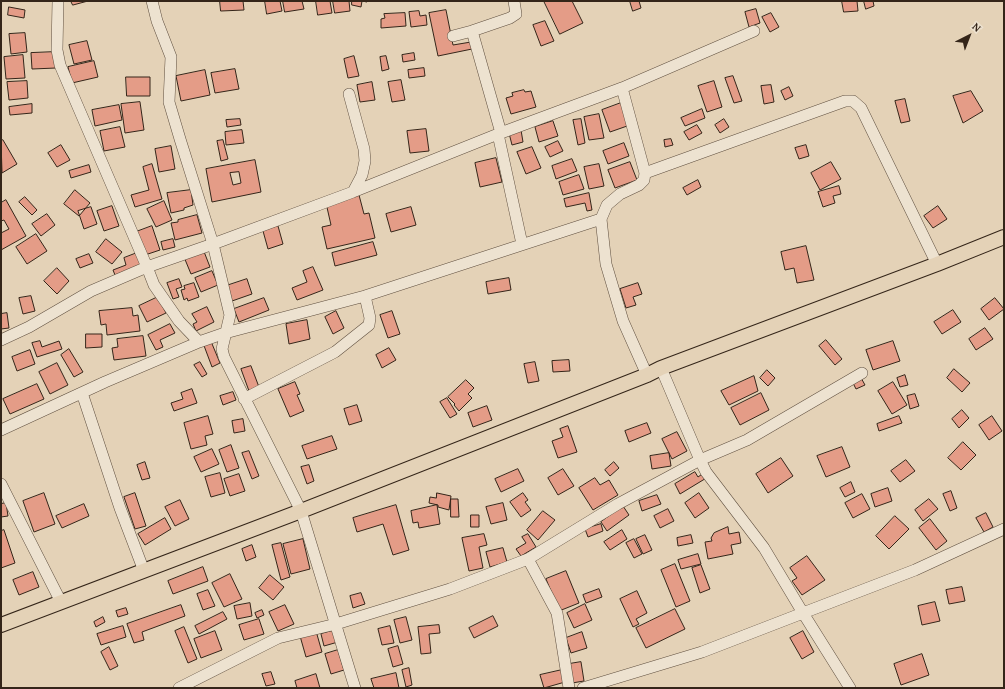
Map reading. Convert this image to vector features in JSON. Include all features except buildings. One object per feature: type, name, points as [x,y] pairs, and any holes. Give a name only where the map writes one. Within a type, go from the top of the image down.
[{"type":"main road","points":[[1,625],[301,511],[647,375],[661,368],[937,264],[1004,237]]},
{"type":"street","points":[[58,1],[57,50],[60,66],[154,285],[179,321],[199,342]]},
{"type":"street","points":[[152,1],[157,21],[171,57],[169,102],[213,244],[230,315],[222,349],[224,357],[301,511],[355,688]]},
{"type":"street","points":[[453,36],[510,18],[516,14],[514,1]]},
{"type":"street","points":[[472,31],[499,133],[522,244]]},
{"type":"street","points":[[1,340],[28,327],[91,291],[147,267],[353,192],[499,133],[622,88],[754,31]]},
{"type":"street","points":[[622,88],[646,173],[644,180],[639,185],[620,194],[607,206],[601,219],[606,264],[623,321],[647,375]]},
{"type":"street","points":[[349,94],[364,149],[365,161],[362,175],[353,192]]},
{"type":"street","points":[[646,173],[845,101],[853,101],[861,108],[937,264]]},
{"type":"street","points":[[1,430],[105,382],[199,342],[226,333],[365,296],[601,219]]},
{"type":"street","points":[[244,399],[335,352],[369,325],[370,318],[365,296]]},
{"type":"street","points":[[661,368],[706,472],[764,548],[850,688]]},
{"type":"street","points":[[179,688],[278,638],[336,624],[450,589],[528,559],[618,504],[700,460],[747,440],[862,373]]},
{"type":"street","points":[[82,393],[120,508],[144,571]]},
{"type":"street","points":[[1,484],[61,602]]},
{"type":"street","points":[[583,688],[702,652],[915,570],[1004,529]]},
{"type":"street","points":[[528,559],[557,613],[569,688]]}]
